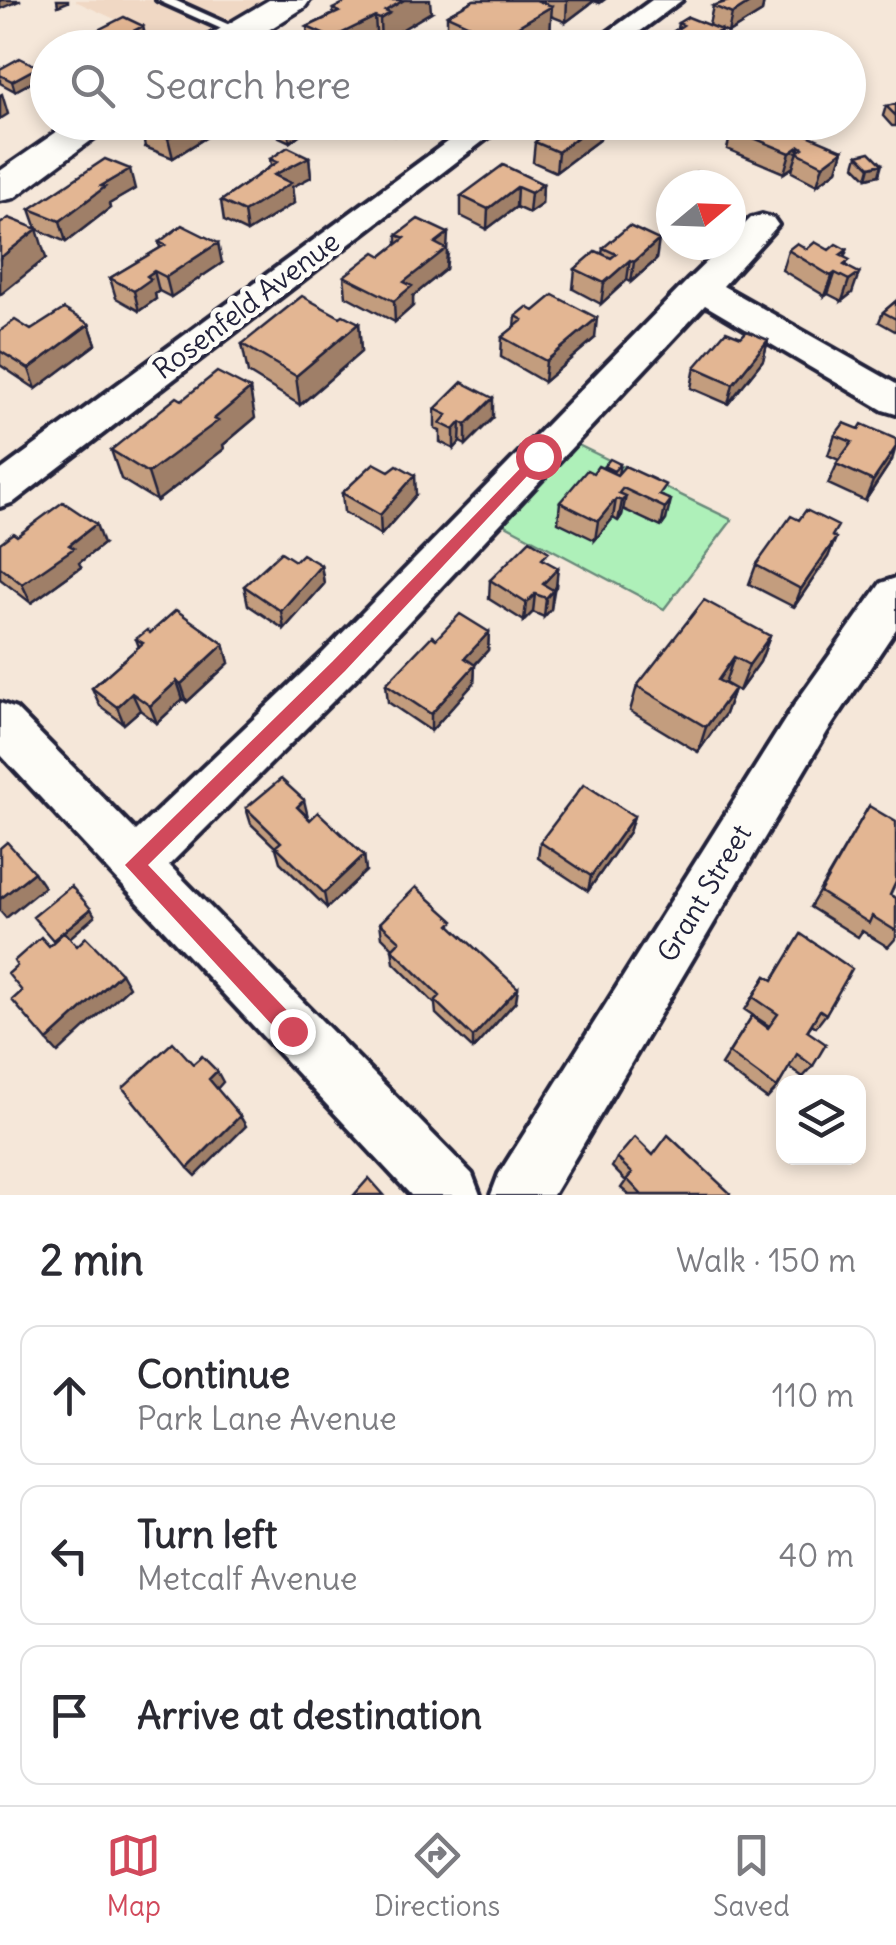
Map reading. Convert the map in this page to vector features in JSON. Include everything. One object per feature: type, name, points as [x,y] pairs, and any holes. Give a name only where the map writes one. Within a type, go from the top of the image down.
[{"type":"main road","points":[[244,30],[293,0]]},
{"type":"main road","points":[[0,189],[71,140]]},
{"type":"street","points":[[625,30],[669,0]]},
{"type":"street","name":"Rosenfeld Avenue","points":[[0,492],[199,339],[470,140]]},
{"type":"street","points":[[135,865],[339,666],[762,224]]},
{"type":"street","points":[[700,288],[896,400]]},
{"type":"street","name":"Grant Street","points":[[520,1195],[798,739],[896,595]]},
{"type":"street","points":[[4,733],[451,1195]]},
{"type":"lane","points":[[172,1],[213,30]]},
{"type":"shaded area","points":[[73,0],[264,0],[210,30],[139,30]]},
{"type":"green space","points":[[570,441],[732,520],[664,609],[500,522]]},
{"type":"building","points":[[349,0],[404,0],[385,11],[390,13],[380,19],[375,17],[348,30],[307,27],[339,12],[333,9]]},
{"type":"building","points":[[474,0],[536,0],[552,6],[512,30],[480,30],[447,15]]},
{"type":"building","points":[[732,0],[754,0],[732,14],[713,6]]},
{"type":"building","points":[[124,17],[143,26],[135,30],[98,30]]},
{"type":"building","points":[[688,17],[721,30],[676,30],[683,25],[678,23]]},
{"type":"building","points":[[20,58],[30,63],[30,71],[12,81],[0,75],[0,69]]},
{"type":"building","points":[[537,140],[574,140],[558,152]]},
{"type":"building","points":[[759,140],[819,140],[843,150],[823,165],[797,152],[803,148],[800,146],[790,153]]},
{"type":"building","points":[[288,147],[309,157],[274,175],[291,183],[244,212],[221,201],[277,162],[270,159]]},
{"type":"building","points":[[870,152],[882,164],[870,167],[858,155]]},
{"type":"building","points":[[105,159],[130,169],[101,186],[105,187],[60,221],[30,209]]},
{"type":"building","points":[[503,165],[543,184],[531,193],[517,187],[488,209],[461,196]]},
{"type":"building","points":[[9,218],[37,229],[0,258],[0,224]]},
{"type":"building","points":[[418,219],[448,233],[435,243],[446,249],[404,282],[412,286],[394,301],[344,276],[375,252],[382,256],[405,238],[397,235]]},
{"type":"building","points":[[182,225],[218,243],[166,277],[154,271],[147,276],[151,279],[134,291],[110,278],[165,245],[159,242]]},
{"type":"building","points":[[629,226],[656,239],[634,262],[630,260],[604,283],[575,269],[596,251],[611,258],[616,254],[603,248]]},
{"type":"building","points":[[815,242],[829,250],[836,244],[847,250],[840,255],[850,260],[844,265],[859,273],[849,280],[835,273],[831,276],[788,250],[797,243],[807,249]]},
{"type":"building","points":[[553,295],[597,318],[546,361],[502,337],[523,320],[516,316],[527,307],[534,311]]},
{"type":"building","points":[[302,296],[359,323],[296,376],[242,344]]},
{"type":"building","points":[[896,301],[896,319],[883,312]]},
{"type":"building","points":[[64,309],[89,324],[29,369],[0,351],[0,331],[15,320],[31,330]]},
{"type":"building","points":[[726,331],[741,337],[747,331],[768,340],[733,384],[695,367]]},
{"type":"building","points":[[217,372],[250,389],[214,419],[218,421],[148,473],[111,450],[177,397],[182,400]]},
{"type":"building","points":[[462,382],[493,398],[466,425],[461,422],[454,430],[440,423],[447,415],[435,409]]},
{"type":"building","points":[[844,423],[859,429],[862,424],[896,439],[896,447],[873,481],[836,464],[852,442],[835,435]]},
{"type":"building","points":[[610,459],[620,464],[614,471],[604,466]]},
{"type":"building","points":[[374,463],[389,471],[397,465],[415,475],[380,515],[342,493]]},
{"type":"building","points":[[598,466],[617,475],[625,466],[666,485],[659,495],[671,500],[665,508],[623,488],[619,493],[626,496],[622,501],[616,499],[598,521],[560,502],[587,470],[593,473]]},
{"type":"building","points":[[63,502],[96,524],[69,545],[74,548],[22,584],[0,567],[0,543],[13,533],[17,536]]},
{"type":"building","points":[[806,510],[838,526],[832,536],[836,538],[801,589],[756,565],[791,516],[799,520]]},
{"type":"building","points":[[530,540],[549,552],[542,559],[558,568],[543,584],[553,590],[546,598],[535,594],[526,603],[490,580]]},
{"type":"building","points":[[281,552],[295,561],[302,554],[321,565],[281,611],[244,586]]},
{"type":"building","points":[[704,600],[770,636],[749,665],[734,657],[718,680],[734,689],[706,727],[637,686]]},
{"type":"building","points":[[176,610],[224,644],[181,684],[177,681],[150,706],[132,693],[117,707],[92,688],[143,643],[136,639],[147,630],[150,633]]},
{"type":"building","points":[[460,614],[489,632],[465,658],[475,665],[431,714],[386,684],[432,636],[436,639]]},
{"type":"building","points":[[281,779],[304,800],[297,807],[310,820],[318,812],[364,855],[324,893],[276,846],[281,842],[246,808]]},
{"type":"building","points":[[584,784],[634,816],[591,876],[540,842]]},
{"type":"building","points":[[869,806],[896,822],[896,882],[890,895],[896,898],[896,931],[872,916],[869,923],[820,892]]},
{"type":"building","points":[[7,842],[34,872],[0,899],[0,848]]},
{"type":"building","points":[[71,886],[91,909],[53,940],[33,917]]},
{"type":"building","points":[[416,887],[454,921],[450,925],[518,988],[473,1037],[435,1001],[440,996],[392,949],[400,941],[380,923]]},
{"type":"building","points":[[64,932],[77,946],[86,937],[121,973],[47,1041],[12,1000],[22,991],[8,974],[17,966],[14,961],[41,937],[49,946]]},
{"type":"building","points":[[801,934],[852,969],[826,1014],[820,1010],[807,1031],[826,1044],[813,1066],[797,1054],[785,1075],[776,1075],[776,1087],[729,1053],[752,1016],[768,1028],[778,1014],[753,997],[766,976],[773,980]]},
{"type":"building","points":[[173,1042],[193,1064],[202,1056],[217,1071],[209,1079],[240,1116],[188,1168],[123,1088]]},
{"type":"building","points":[[668,1135],[729,1195],[642,1195],[627,1179],[632,1173],[617,1158],[635,1137],[653,1155]]},
{"type":"building","points":[[369,1178],[384,1195],[354,1195]]},
{"type":"route","points":[[292,1031],[135,865],[339,666],[538,456]]}]
